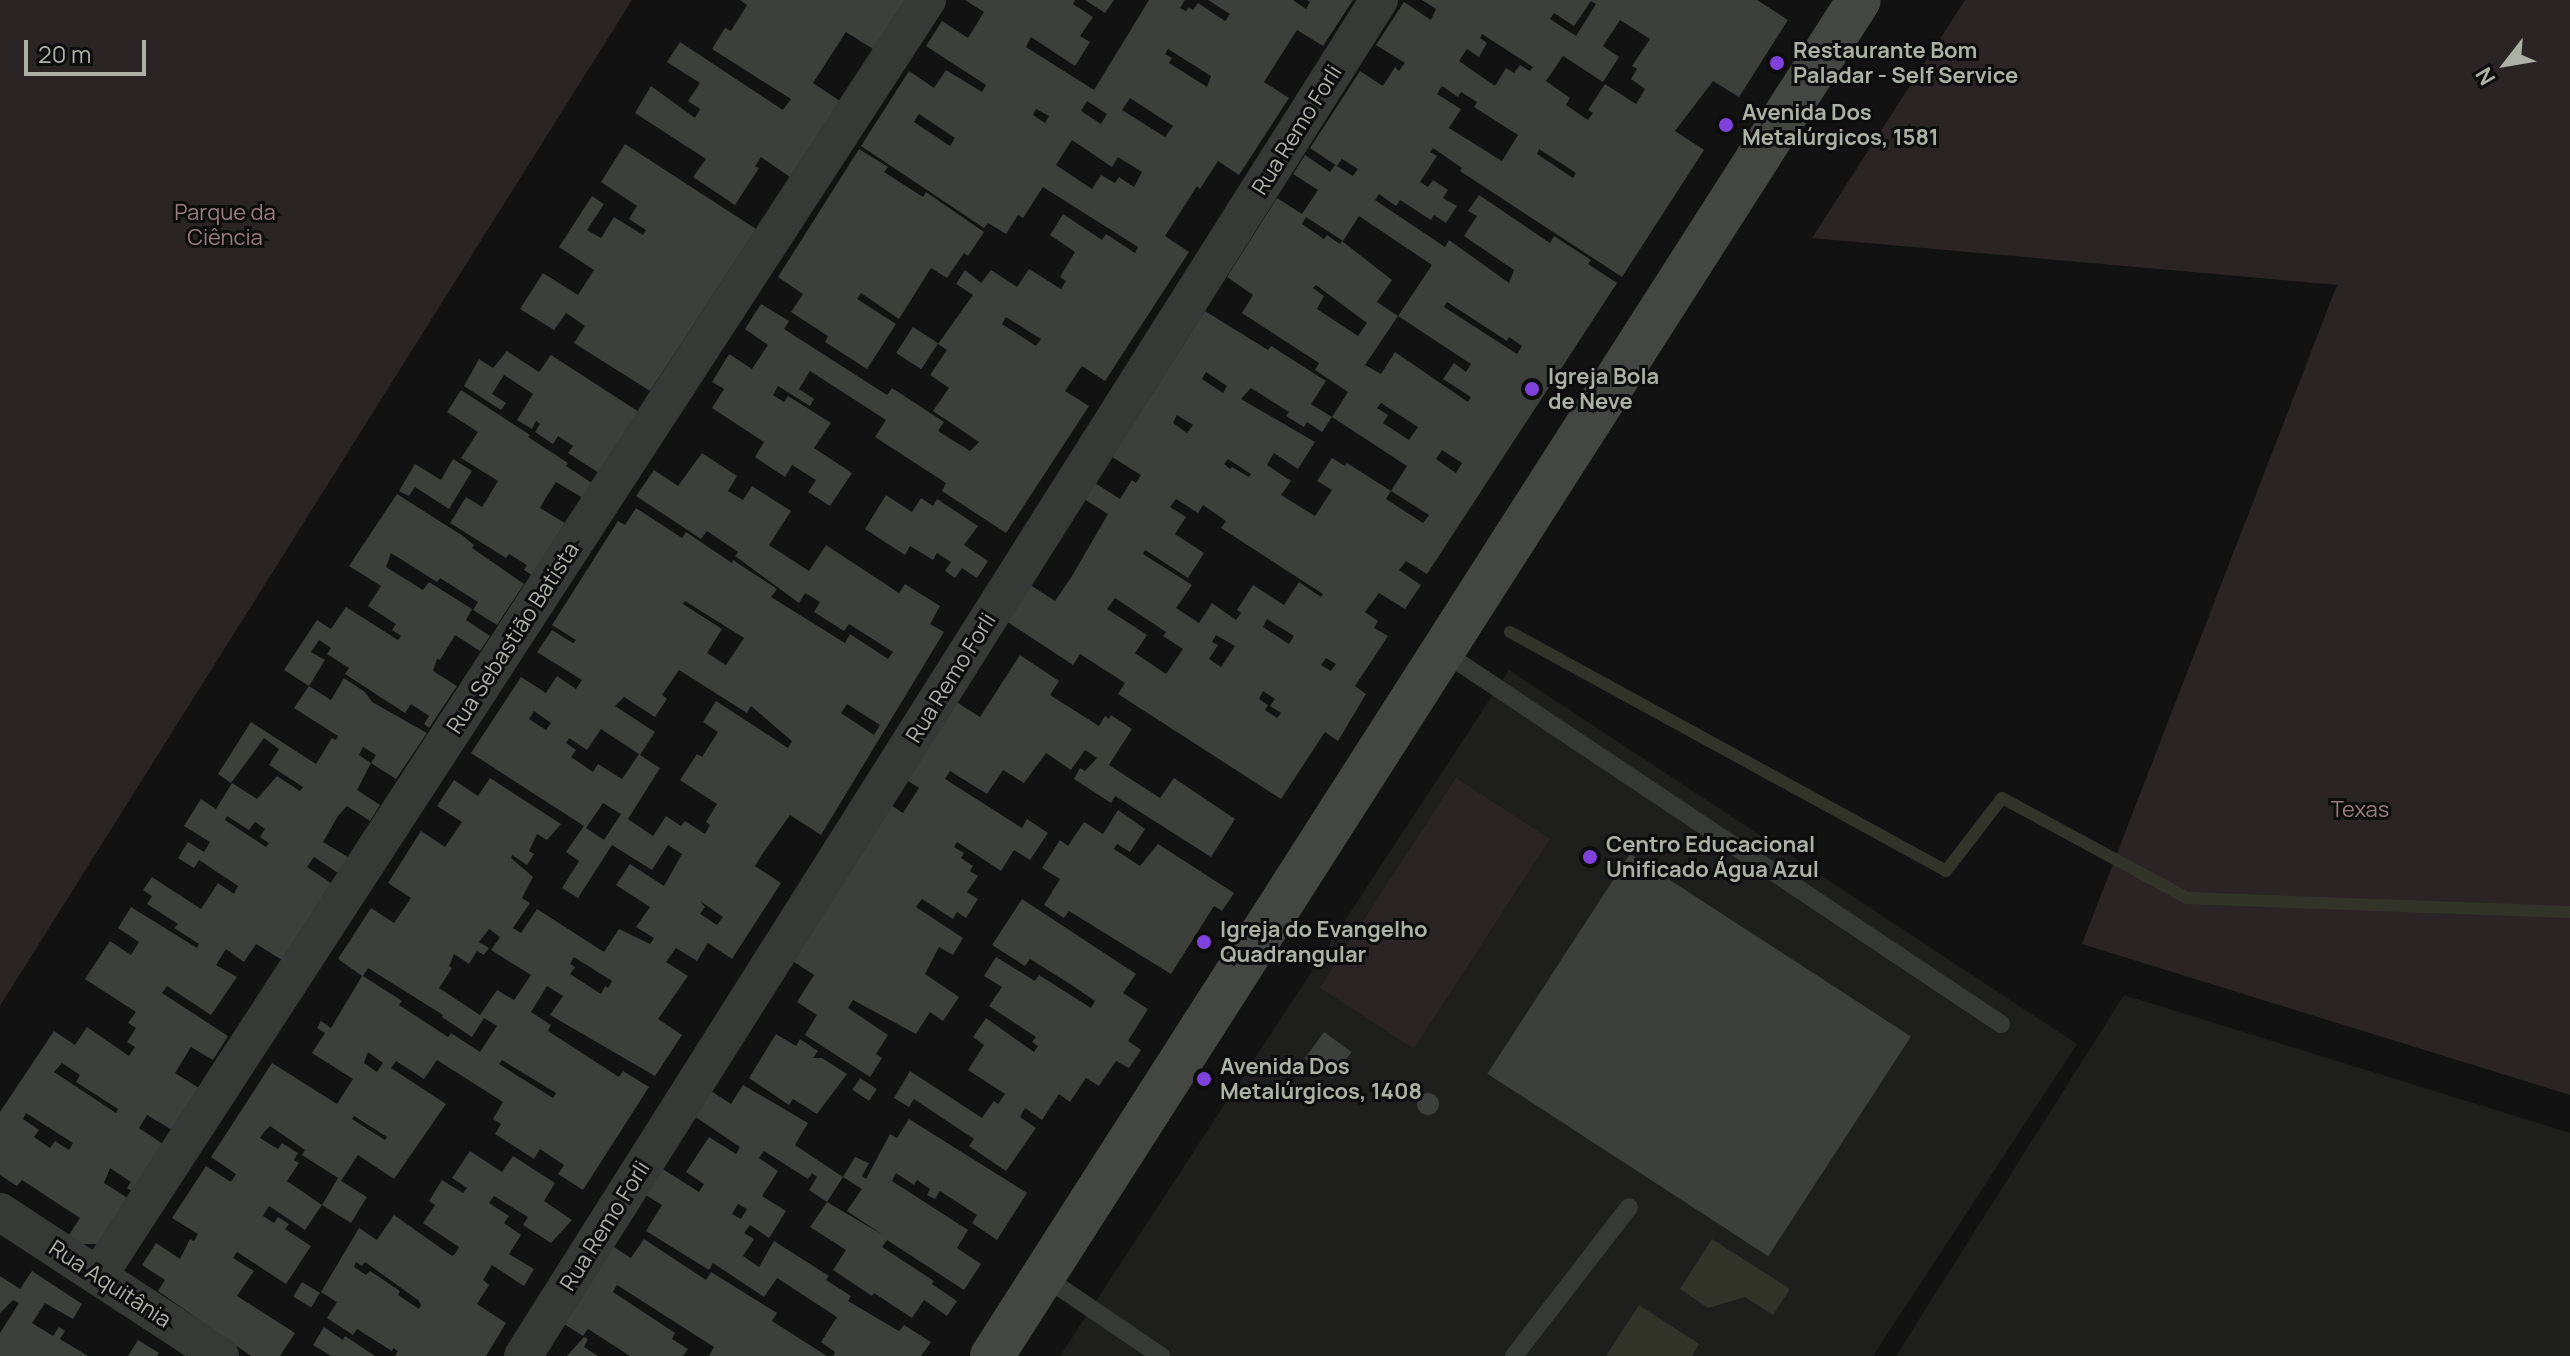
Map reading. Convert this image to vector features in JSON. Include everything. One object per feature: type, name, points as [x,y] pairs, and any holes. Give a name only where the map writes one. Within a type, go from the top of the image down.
[{"type":"main road","points":[[992,1356],[1859,0]]},
{"type":"street","name":"Rua Sebastião Batista","points":[[98,1276],[927,0]]},
{"type":"street","name":"Rua Remo Forli","points":[[523,1356],[1379,0]]},
{"type":"street","name":"Rua Aquitânia","points":[[0,1212],[220,1356]]},
{"type":"lane","points":[[1442,651],[2001,1024]]},
{"type":"lane","points":[[1514,1356],[1629,1207]]},
{"type":"lane","points":[[1043,1276],[1161,1356]]},
{"type":"shaded area","name":"Centro Educacional Unificado Água Azul","points":[[1509,670],[2077,1044],[1873,1356],[1060,1356]]},
{"type":"shaded area","points":[[2124,995],[2570,1133],[2570,1356],[1896,1356]]},
{"type":"shaded area","points":[[1712,1239],[1790,1289],[1773,1315],[1745,1297],[1708,1308],[1680,1289]]},
{"type":"shaded area","points":[[1639,1305],[1699,1344],[1692,1356],[1606,1356]]},
{"type":"green space","name":"Parque da Ciência","points":[[0,0],[632,0],[0,1006]]},
{"type":"green space","name":"Texas","points":[[1965,0],[2570,0],[2570,1095],[2082,944],[2337,285],[1812,238]]},
{"type":"green space","points":[[1456,778],[1550,839],[1414,1049],[1320,988]]},
{"type":"building","points":[[740,0],[905,0],[873,49],[846,32],[813,83],[840,101],[790,177],[761,157],[755,166],[759,168],[735,205],[693,177],[706,159],[635,113],[651,86],[695,118],[700,109],[688,101],[700,83],[667,62],[680,42],[783,110],[791,99],[712,49],[725,28],[731,31],[747,5]]},
{"type":"building","points":[[965,0],[1075,0],[1073,4],[1093,17],[1080,36],[1090,42],[1075,66],[1031,37],[1026,47],[1094,90],[1149,0],[1185,0],[1180,8],[1186,11],[1189,7],[1193,10],[1198,3],[1225,21],[1230,14],[1208,0],[1293,0],[1306,9],[1310,2],[1307,0],[1353,0],[1323,46],[1297,30],[1264,82],[1289,98],[1239,175],[1218,161],[1200,189],[1197,186],[1165,236],[1189,252],[1105,381],[1082,366],[1065,391],[1089,406],[1006,533],[942,491],[946,483],[875,437],[886,420],[810,371],[799,389],[814,399],[810,406],[778,386],[773,395],[784,402],[788,396],[831,423],[814,448],[852,473],[830,506],[808,492],[816,480],[792,465],[785,477],[755,457],[764,442],[712,408],[724,389],[712,382],[729,354],[752,369],[768,345],[745,329],[761,304],[789,321],[784,329],[887,395],[892,388],[944,422],[938,431],[970,451],[979,442],[933,411],[949,388],[930,375],[947,350],[938,344],[973,295],[956,284],[965,270],[981,283],[991,270],[1017,287],[1029,269],[1061,289],[1066,281],[1060,277],[1075,252],[1050,235],[1063,214],[1102,240],[1106,234],[1135,253],[1138,247],[1043,187],[1023,218],[1018,215],[1006,234],[988,223],[984,228],[861,146],[909,71],[934,88],[946,70],[982,92],[986,85],[926,46],[942,21],[968,38],[984,12]],"holes":[[[1168,49],[1211,76],[1207,87],[1169,63],[1172,58],[1165,54]],[[1130,98],[1173,126],[1165,137],[1122,110]],[[1087,101],[1107,114],[1101,124],[1081,111]],[[1036,109],[1049,116],[1045,123],[1033,115]],[[919,114],[955,138],[950,146],[914,122]],[[1072,140],[1112,167],[1118,157],[1142,172],[1134,187],[1119,177],[1115,183],[1101,175],[1092,189],[1056,165]],[[1006,317],[1041,339],[1036,346],[1002,324]]]},
{"type":"building","points":[[1085,0],[1114,0],[1105,13]]},
{"type":"building","points":[[1422,0],[1757,0],[1788,20],[1739,97],[1713,81],[1675,131],[1704,150],[1622,277],[1460,171],[1462,168],[1433,148],[1430,152],[1437,156],[1420,182],[1428,187],[1433,180],[1448,190],[1443,198],[1457,206],[1446,223],[1434,215],[1431,220],[1400,200],[1396,206],[1379,194],[1375,200],[1445,247],[1449,240],[1509,283],[1514,270],[1464,236],[1477,216],[1468,211],[1479,195],[1550,243],[1554,236],[1591,260],[1588,264],[1617,283],[1427,574],[1406,561],[1399,570],[1421,585],[1405,609],[1379,593],[1365,612],[1378,621],[1374,628],[1388,636],[1355,686],[1366,694],[1338,741],[1325,732],[1281,799],[1118,694],[1125,683],[1080,654],[1073,665],[1006,621],[1029,584],[1055,601],[1072,576],[1108,514],[1084,499],[1095,483],[1120,499],[1132,480],[1136,483],[1141,475],[1112,457],[1205,311],[1268,350],[1271,346],[1326,381],[1311,404],[1332,417],[1348,392],[1315,370],[1319,363],[1242,313],[1253,295],[1227,277],[1277,198],[1302,214],[1318,190],[1293,174],[1305,155],[1330,172],[1335,165],[1353,176],[1358,169],[1342,159],[1337,166],[1310,148],[1360,71],[1383,86],[1395,67],[1399,71],[1405,63],[1376,45],[1404,2],[1431,20],[1436,9]],"holes":[[[1591,1],[1596,4],[1576,36],[1550,19],[1554,13],[1574,26]],[[1620,20],[1650,39],[1632,66],[1637,69],[1631,79],[1645,89],[1636,104],[1605,84],[1588,110],[1593,113],[1588,120],[1566,105],[1570,98],[1546,81],[1563,56],[1603,82],[1619,57],[1603,46]],[[1482,34],[1533,67],[1530,71],[1520,65],[1514,73],[1506,68],[1495,86],[1459,61],[1467,49],[1479,57],[1487,43],[1480,38]],[[1442,86],[1458,97],[1461,92],[1477,102],[1474,107],[1518,135],[1502,161],[1449,128],[1461,109],[1437,94]],[[1539,149],[1576,173],[1573,178],[1537,154]],[[1359,216],[1432,265],[1398,316],[1377,302],[1392,280],[1342,241],[1340,244],[1327,235],[1324,239],[1302,224],[1306,217],[1343,241]],[[1316,285],[1367,323],[1358,336],[1317,309],[1324,296],[1313,288]],[[1447,302],[1507,341],[1509,337],[1522,346],[1517,354],[1444,307]],[[1398,316],[1471,364],[1466,372],[1454,363],[1443,379],[1471,397],[1468,402],[1395,352],[1381,374],[1365,365]],[[1206,372],[1227,386],[1223,393],[1202,379]],[[1251,388],[1289,412],[1286,416],[1304,427],[1307,422],[1322,432],[1332,417],[1407,466],[1391,491],[1347,463],[1345,466],[1332,458],[1317,481],[1332,490],[1315,516],[1281,495],[1291,481],[1267,465],[1274,453],[1298,469],[1315,442],[1241,399]],[[1381,403],[1418,427],[1409,440],[1383,423],[1388,415],[1377,408]],[[1177,415],[1193,425],[1187,433],[1173,423]],[[1442,450],[1462,463],[1456,473],[1436,459]],[[1228,459],[1251,474],[1249,477],[1232,467],[1230,469],[1224,464]],[[1391,491],[1429,515],[1423,523],[1386,499]],[[1176,499],[1198,513],[1203,505],[1226,521],[1221,528],[1323,594],[1321,597],[1299,582],[1284,605],[1253,585],[1237,610],[1241,613],[1236,620],[1212,603],[1199,623],[1176,608],[1192,585],[1143,554],[1145,550],[1188,578],[1204,553],[1175,534],[1186,517],[1170,507]],[[1115,598],[1166,632],[1163,636],[1183,649],[1166,674],[1135,653],[1147,635],[1107,609]],[[1267,619],[1294,636],[1289,644],[1263,627]],[[1216,635],[1235,646],[1221,667],[1209,659],[1218,645],[1212,642]],[[1326,658],[1336,664],[1331,671],[1321,665]],[[1263,691],[1275,699],[1270,706],[1281,713],[1277,718],[1265,710],[1268,705],[1259,699]]]},
{"type":"building","points":[[625,144],[756,229],[650,391],[574,343],[585,326],[566,313],[554,330],[520,309],[543,273],[578,295],[594,270],[559,247],[592,196],[604,204],[587,230],[601,238],[614,217],[643,235],[646,230],[629,219],[637,206],[601,182]]},
{"type":"building","points":[[859,149],[888,167],[884,172],[923,197],[926,192],[984,232],[968,256],[964,253],[947,278],[931,268],[899,319],[861,293],[857,299],[896,324],[867,369],[825,342],[828,336],[791,312],[803,294],[778,277]]},
{"type":"building","points":[[913,327],[938,343],[921,369],[896,353]]},
{"type":"building","points":[[507,351],[539,372],[551,355],[639,412],[599,473],[568,453],[573,446],[558,436],[553,444],[535,432],[540,424],[536,421],[532,429],[517,420],[533,394],[504,375],[492,394],[506,403],[501,410],[464,386],[479,359],[493,368]]},
{"type":"building","points":[[461,390],[530,435],[528,437],[592,483],[583,498],[556,482],[540,508],[565,523],[532,575],[524,570],[527,565],[509,554],[506,558],[450,523],[466,497],[482,507],[498,481],[461,458],[478,432],[447,412]]},
{"type":"building","points":[[702,453],[737,476],[728,491],[743,500],[752,486],[791,511],[769,545],[809,571],[826,545],[899,593],[905,584],[940,606],[930,624],[944,632],[821,835],[790,815],[755,866],[781,883],[732,959],[708,943],[697,961],[676,948],[666,962],[688,976],[658,1019],[682,1035],[655,1076],[550,1015],[563,996],[547,986],[531,1012],[551,1025],[548,1031],[619,1077],[623,1071],[649,1087],[583,1190],[558,1174],[564,1165],[540,1149],[534,1159],[495,1134],[501,1124],[493,1119],[503,1102],[437,1060],[424,1079],[396,1061],[391,1068],[446,1104],[394,1179],[358,1155],[341,1181],[367,1197],[351,1223],[322,1205],[305,1230],[269,1206],[263,1216],[274,1223],[278,1217],[289,1224],[285,1229],[311,1246],[286,1284],[237,1252],[233,1258],[254,1271],[237,1296],[295,1333],[280,1356],[251,1356],[158,1291],[165,1280],[142,1265],[156,1243],[180,1259],[190,1239],[194,1241],[198,1234],[172,1218],[206,1166],[231,1182],[236,1174],[211,1157],[272,1063],[337,1104],[353,1079],[312,1053],[325,1033],[317,1028],[321,1021],[331,1028],[362,976],[338,959],[371,908],[394,923],[411,898],[388,883],[421,831],[445,847],[462,822],[437,806],[454,780],[478,796],[490,778],[561,824],[547,840],[537,834],[529,851],[534,854],[527,865],[512,855],[511,858],[533,877],[522,898],[530,903],[513,928],[521,933],[537,909],[604,952],[619,929],[650,944],[654,938],[636,927],[650,907],[616,885],[630,864],[664,886],[682,854],[668,845],[652,870],[612,845],[578,898],[562,888],[579,861],[566,852],[584,826],[471,753],[521,677],[546,693],[557,676],[576,689],[582,680],[537,652],[552,630],[573,643],[576,640],[552,625],[618,521],[625,525],[636,508],[682,538],[686,532],[732,563],[733,560],[777,589],[771,597],[845,643],[850,634],[888,659],[893,652],[849,624],[844,631],[814,612],[820,602],[805,593],[799,603],[735,556],[738,552],[707,531],[701,539],[636,496],[654,470],[678,486]],"holes":[[[685,601],[744,638],[726,665],[707,653],[722,629],[683,604]],[[679,670],[747,713],[751,706],[792,741],[788,748],[716,701],[703,722],[718,732],[702,757],[697,754],[680,780],[717,804],[706,822],[710,825],[705,834],[685,821],[681,826],[666,816],[653,836],[628,819],[660,768],[640,755],[655,732],[615,706],[624,697],[655,717],[667,699],[662,695]],[[847,704],[880,725],[874,735],[841,713]],[[534,711],[551,723],[546,730],[529,719]],[[601,729],[639,754],[622,779],[598,764],[593,772],[571,757],[576,750],[566,743],[569,738],[587,750]],[[603,803],[621,814],[604,840],[586,828]],[[700,901],[723,917],[717,925],[700,914],[705,907]],[[489,929],[500,937],[491,950],[531,975],[514,1000],[497,990],[480,1015],[439,988],[452,968],[449,966],[454,954],[469,964],[477,951],[484,955],[489,948],[479,942]],[[574,957],[612,981],[601,994],[570,974],[575,967],[570,964]],[[368,968],[472,1037],[484,1018],[497,1026],[480,1052],[451,1033],[448,1037],[399,1005],[402,1001],[363,976]],[[368,1052],[383,1063],[377,1072],[364,1063]],[[502,1060],[556,1093],[553,1098],[499,1064]],[[354,1116],[387,1137],[385,1140],[352,1119]],[[270,1126],[305,1150],[302,1155],[338,1178],[322,1205],[287,1181],[299,1163],[294,1160],[298,1153],[282,1143],[278,1149],[260,1138]]]},
{"type":"building","points":[[453,459],[472,471],[449,509],[415,487],[409,496],[399,491],[415,464],[441,480]]},
{"type":"building","points":[[397,494],[463,536],[474,545],[472,548],[524,584],[497,625],[473,610],[478,602],[440,578],[437,582],[391,553],[386,567],[423,590],[429,582],[472,609],[466,620],[490,636],[480,651],[455,635],[440,660],[437,659],[433,671],[457,686],[429,728],[424,724],[429,716],[411,704],[405,713],[345,674],[349,668],[327,654],[331,648],[319,640],[311,652],[325,660],[309,686],[284,670],[317,620],[331,629],[346,607],[398,640],[401,636],[392,630],[396,624],[368,606],[381,586],[349,566]]},
{"type":"building","points":[[886,495],[912,512],[921,498],[933,506],[937,499],[978,526],[964,545],[988,561],[977,578],[962,568],[955,578],[945,571],[951,562],[937,553],[933,560],[910,546],[905,555],[865,529]]},
{"type":"building","points":[[1020,655],[1059,681],[1050,695],[1099,726],[1105,716],[1109,719],[1111,715],[1132,729],[1109,765],[1160,798],[1174,778],[1235,819],[1211,857],[1115,796],[1111,803],[1074,779],[1080,768],[1085,771],[1097,758],[1085,750],[1071,770],[1046,753],[1024,783],[1003,770],[987,794],[950,771],[945,779],[1022,828],[1027,819],[1048,833],[1030,860],[1014,850],[1001,871],[957,842],[954,847],[964,853],[961,858],[973,866],[970,871],[978,876],[967,892],[978,899],[966,918],[957,912],[953,919],[922,899],[916,907],[963,938],[953,955],[939,947],[925,974],[959,997],[943,1021],[930,1012],[916,1034],[853,1000],[848,1008],[888,1035],[876,1054],[882,1058],[870,1077],[805,1035],[817,1015],[797,1002],[814,975],[788,958],[888,803],[903,813],[919,788],[905,779],[955,701],[980,717]]},
{"type":"building","points":[[344,678],[365,692],[372,702],[427,733],[396,779],[371,763],[357,790],[380,805],[370,821],[347,806],[338,816],[323,842],[348,857],[338,873],[314,857],[307,867],[331,883],[282,960],[256,944],[244,962],[226,949],[216,965],[237,977],[211,1015],[167,986],[162,993],[228,1036],[213,1060],[191,1047],[175,1073],[199,1088],[172,1130],[147,1115],[139,1128],[163,1144],[135,1193],[127,1188],[131,1182],[110,1168],[104,1183],[131,1200],[100,1244],[82,1244],[69,1235],[80,1218],[22,1180],[17,1186],[0,1175],[0,1112],[54,1031],[75,1045],[87,1027],[129,1056],[135,1047],[127,1042],[136,1028],[128,1023],[136,1012],[85,979],[110,941],[131,955],[139,942],[118,928],[131,907],[197,948],[199,944],[174,928],[178,924],[147,904],[152,896],[143,890],[152,877],[201,909],[218,883],[234,894],[238,886],[199,860],[194,868],[178,858],[188,842],[204,852],[210,842],[184,826],[201,799],[216,809],[232,783],[257,799],[277,776],[300,791],[303,787],[269,765],[279,749],[264,738],[231,783],[218,774],[251,722],[316,764],[332,738],[336,740],[338,736],[294,708],[309,686],[331,700]],"holes":[[[363,747],[376,755],[371,763],[359,755]],[[227,816],[249,830],[255,822],[265,829],[260,837],[269,843],[266,847],[225,820]],[[62,1063],[80,1075],[76,1082],[118,1109],[116,1113],[54,1072]],[[26,1113],[73,1143],[69,1150],[55,1141],[50,1148],[34,1137],[39,1130],[23,1119]]]},
{"type":"building","points":[[1118,810],[1145,829],[1130,852],[1117,844],[1114,849],[1140,866],[1158,844],[1234,893],[1222,911],[1214,906],[1171,974],[1069,911],[1064,918],[1044,905],[1060,879],[1042,868],[1060,840],[1068,846],[1084,822],[1103,834]]},
{"type":"building","points":[[1630,854],[1911,1036],[1768,1256],[1487,1074]]},
{"type":"building","points":[[1022,899],[1136,974],[1123,993],[1148,1009],[1128,1041],[1141,1050],[1129,1068],[1116,1061],[1099,1086],[1086,1078],[1070,1102],[1059,1094],[1042,1120],[1025,1108],[1020,1117],[1036,1128],[1006,1171],[969,1146],[974,1139],[914,1099],[909,1107],[894,1098],[910,1071],[982,1118],[994,1101],[998,1104],[1005,1094],[968,1070],[984,1045],[973,1037],[986,1018],[1034,1052],[1038,1046],[1032,1042],[1036,1037],[989,1006],[1002,987],[984,976],[996,957],[1035,981],[1039,975],[1091,1008],[1095,1001],[1070,984],[1030,959],[1025,966],[992,945]]},
{"type":"building","points":[[1324,1032],[1352,1052],[1332,1079],[1305,1059]]},
{"type":"building","points":[[776,1034],[796,1046],[800,1039],[818,1051],[813,1058],[822,1058],[847,1074],[817,1114],[793,1099],[789,1105],[749,1078]]},
{"type":"building","points":[[860,1078],[877,1089],[869,1101],[852,1090]]},
{"type":"building","points":[[743,1085],[808,1123],[795,1145],[843,1177],[827,1202],[809,1190],[817,1177],[812,1173],[808,1179],[764,1151],[759,1158],[778,1171],[762,1196],[786,1211],[769,1238],[750,1225],[744,1233],[754,1239],[743,1256],[759,1267],[774,1241],[829,1276],[826,1280],[851,1296],[848,1301],[899,1331],[904,1325],[931,1342],[921,1356],[833,1356],[835,1352],[821,1342],[837,1317],[777,1278],[764,1297],[713,1263],[709,1270],[646,1231],[662,1205],[641,1192],[658,1166],[699,1192],[704,1184],[686,1172],[709,1137],[736,1154],[740,1147],[691,1114],[708,1089],[731,1104]],"holes":[[[738,1204],[747,1209],[741,1219],[732,1214]]]},
{"type":"building","points":[[1428,1093],[1436,1096],[1439,1104],[1436,1112],[1428,1115],[1420,1112],[1417,1104],[1420,1096]]},
{"type":"building","points":[[909,1119],[1027,1193],[997,1240],[972,1223],[977,1215],[940,1191],[935,1199],[927,1195],[930,1189],[917,1180],[914,1185],[896,1173],[892,1181],[968,1230],[957,1248],[981,1264],[964,1290],[887,1240],[882,1247],[934,1281],[932,1284],[957,1301],[947,1316],[924,1300],[912,1318],[874,1293],[872,1296],[833,1270],[846,1250],[810,1227],[827,1202],[883,1235],[847,1211],[862,1189],[843,1177],[855,1157],[869,1163],[862,1176],[866,1179],[890,1134],[897,1138]]},
{"type":"building","points":[[470,1151],[502,1172],[513,1156],[555,1183],[544,1201],[572,1220],[551,1243],[523,1225],[528,1217],[494,1196],[489,1203],[509,1216],[504,1223],[521,1235],[509,1254],[534,1269],[524,1286],[492,1265],[483,1280],[489,1285],[477,1304],[506,1323],[486,1356],[395,1356],[398,1351],[393,1348],[392,1351],[357,1329],[353,1335],[327,1318],[337,1302],[321,1292],[359,1228],[377,1240],[394,1215],[452,1256],[455,1254],[459,1247],[423,1223],[435,1205],[429,1201],[442,1180],[463,1193],[467,1188],[452,1178]],"holes":[[[356,1262],[362,1266],[365,1262],[418,1300],[421,1305],[419,1309],[398,1295],[400,1291],[370,1271],[366,1275],[354,1267]]]},
{"type":"building","points":[[644,1239],[706,1280],[711,1272],[777,1313],[772,1321],[827,1356],[709,1356],[714,1347],[617,1285],[613,1292],[675,1333],[672,1339],[688,1349],[683,1356],[630,1356],[588,1329],[583,1336],[556,1319],[608,1243],[631,1258]]},
{"type":"building","points":[[32,1271],[82,1304],[73,1319],[45,1303],[32,1323],[53,1336],[59,1327],[65,1331],[60,1339],[88,1356],[0,1356],[0,1333],[19,1303],[13,1300],[0,1313],[0,1276],[20,1289]]},
{"type":"building","points":[[302,1282],[320,1293],[311,1307],[293,1297]]},
{"type":"building","points":[[324,1327],[343,1340],[345,1336],[375,1356],[331,1356],[313,1345]]},
{"type":"building","points":[[584,1337],[588,1339],[584,1347],[598,1356],[567,1356]]},
{"type":"building","points":[[138,1340],[159,1353],[157,1356],[128,1356]]},
{"type":"waterway","points":[[1510,632],[1946,871],[2002,798],[2187,898],[2570,912]]},
{"type":"place","name":"Restaurante Bom Paladar - Self Service","points":[[1777,63]]},
{"type":"place","name":"Avenida Dos Metalúrgicos, 1581","points":[[1726,125]]},
{"type":"place","name":"Igreja Bola de Neve","points":[[1532,389]]},
{"type":"place","name":"Centro Educacional Unificado Água Azul","points":[[1590,857]]},
{"type":"place","name":"Igreja do Evangelho Quadrangular","points":[[1204,942]]},
{"type":"place","name":"Avenida Dos Metalúrgicos, 1408","points":[[1204,1079]]}]
